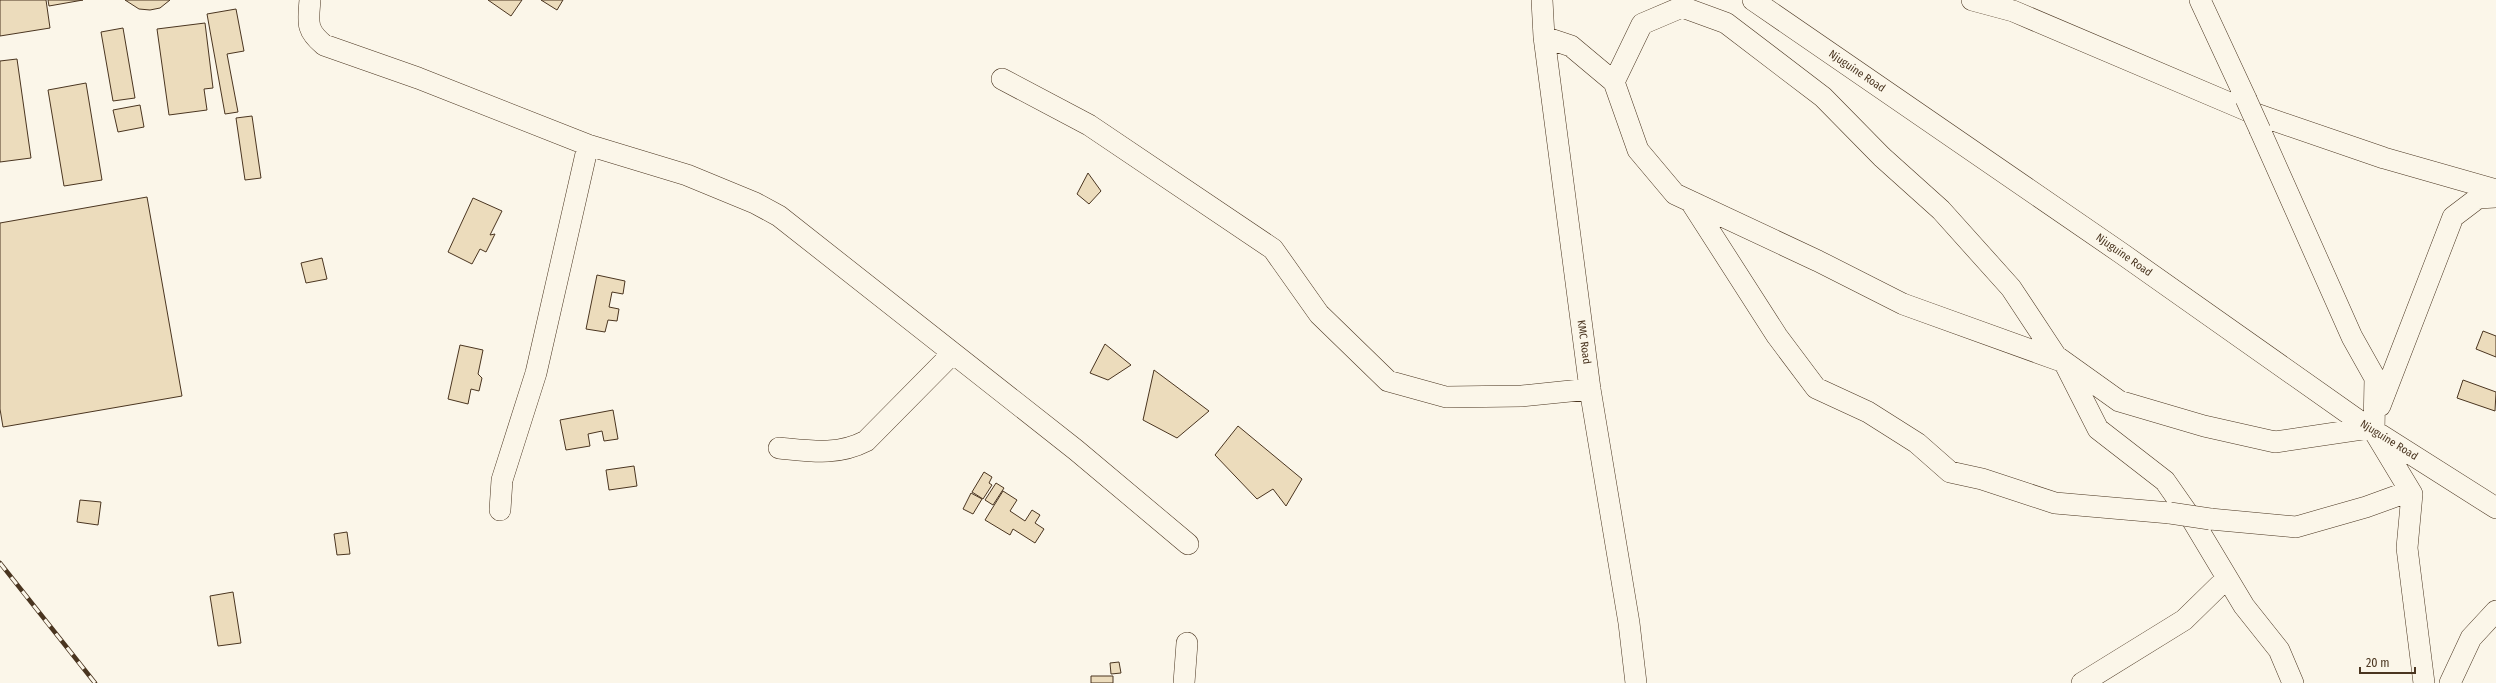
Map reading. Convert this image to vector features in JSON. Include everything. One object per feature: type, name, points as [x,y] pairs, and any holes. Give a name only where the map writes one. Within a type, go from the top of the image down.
[{"type":"street","points":[[310,0],[309,17],[312,34],[324,45],[418,78],[588,145],[630,160],[687,176],[756,203],[779,216],[952,354],[1076,450],[1188,544]]},
{"type":"street","name":"KMC Road","points":[[1542,0],[1544,37],[1590,389],[1629,623],[1636,683]]},
{"type":"street","name":"Njuguine Road","points":[[1753,0],[2372,427],[2496,508]]},
{"type":"street","points":[[1972,0],[2020,14],[2253,113],[2491,195]]},
{"type":"street","points":[[2200,0],[2260,130],[2352,337],[2375,378],[2372,427],[2412,494],[2407,548],[2424,683]]},
{"type":"street","points":[[1614,82],[1642,24],[1682,7],[1726,23],[1823,97],[1882,157],[1941,210],[2011,288],[2056,356],[2119,401],[2204,426],[2275,442],[2372,427]]},
{"type":"street","points":[[1544,37],[1571,46],[1614,82],[1638,150],[1675,194],[1818,261],[1903,304],[2051,359],[2064,362]]},
{"type":"street","points":[[1002,79],[1089,125],[1273,249],[1319,314],[1388,381],[1446,396],[1522,396],[1590,389]]},
{"type":"street","points":[[500,510],[502,480],[536,373],[588,145]]},
{"type":"street","points":[[2372,427],[2453,217],[2478,198],[2491,195]]},
{"type":"street","points":[[1691,202],[1777,336],[1816,388],[1868,412],[1917,443],[1950,472],[1982,479],[2055,503],[2170,513],[2210,519],[2296,527],[2366,507],[2410,491]]},
{"type":"street","points":[[779,448],[830,453],[850,449],[866,441],[952,354]]},
{"type":"street","points":[[2064,362],[2098,429],[2165,481],[2193,521],[2244,606],[2279,650],[2293,683]]},
{"type":"street","points":[[2082,683],[2184,620],[2227,578]]},
{"type":"street","points":[[2450,683],[2471,638],[2496,611]]},
{"type":"street","points":[[1184,683],[1186,643]]},
{"type":"building","points":[[0,0],[46,0],[50,28],[0,36]]},
{"type":"building","points":[[48,0],[83,0],[49,6]]},
{"type":"building","points":[[125,0],[170,0],[160,8],[150,10],[139,9]]},
{"type":"building","points":[[488,0],[522,0],[511,16]]},
{"type":"building","points":[[541,0],[563,0],[557,10]]},
{"type":"building","points":[[236,9],[244,51],[227,54],[238,112],[225,114],[207,14]]},
{"type":"building","points":[[205,23],[213,88],[204,89],[207,110],[169,115],[157,29]]},
{"type":"building","points":[[123,28],[135,98],[113,101],[101,32]]},
{"type":"building","points":[[17,59],[31,158],[0,162],[0,61]]},
{"type":"building","points":[[86,83],[102,180],[64,186],[48,90]]},
{"type":"building","points":[[140,105],[144,127],[118,132],[113,110]]},
{"type":"building","points":[[252,116],[261,178],[245,180],[236,118]]},
{"type":"building","points":[[1088,173],[1101,191],[1089,204],[1077,194]]},
{"type":"building","points":[[147,197],[182,396],[3,427],[0,409],[0,223]]},
{"type":"building","points":[[473,198],[502,211],[490,235],[495,234],[486,252],[480,249],[472,264],[448,252]]},
{"type":"building","points":[[322,258],[327,279],[306,283],[301,263]]},
{"type":"building","points":[[597,275],[625,281],[623,294],[612,292],[609,307],[619,309],[617,321],[608,320],[605,332],[586,329]]},
{"type":"building","points":[[2483,331],[2496,336],[2496,357],[2476,349]]},
{"type":"building","points":[[1105,344],[1131,365],[1108,380],[1090,373]]},
{"type":"building","points":[[460,345],[483,350],[478,374],[482,378],[479,391],[471,389],[468,404],[448,399]]},
{"type":"building","points":[[1154,370],[1209,411],[1177,438],[1143,420]]},
{"type":"building","points":[[2463,380],[2496,392],[2495,411],[2457,398]]},
{"type":"building","points":[[613,410],[618,439],[604,441],[602,431],[588,434],[590,446],[566,450],[560,420]]},
{"type":"building","points":[[1238,426],[1302,479],[1286,506],[1273,489],[1257,499],[1215,455]]},
{"type":"building","points":[[634,466],[637,486],[609,490],[606,470]]},
{"type":"building","points":[[984,472],[992,477],[989,483],[992,485],[983,499],[972,492]]},
{"type":"building","points":[[996,483],[1004,488],[993,505],[985,500]]},
{"type":"building","points":[[1003,491],[1017,500],[1010,511],[1025,521],[1032,510],[1040,515],[1035,523],[1044,529],[1035,543],[1013,529],[1010,535],[985,520]]},
{"type":"building","points":[[971,493],[982,499],[973,514],[963,509]]},
{"type":"building","points":[[80,500],[101,502],[98,525],[77,522]]},
{"type":"building","points":[[347,532],[350,554],[337,555],[334,534]]},
{"type":"building","points":[[233,592],[241,643],[218,646],[210,596]]},
{"type":"building","points":[[1119,662],[1121,673],[1111,674],[1110,663]]},
{"type":"building","points":[[1091,676],[1113,676],[1113,683],[1091,683]]},
{"type":"railway","points":[[0,563],[95,683]]}]
